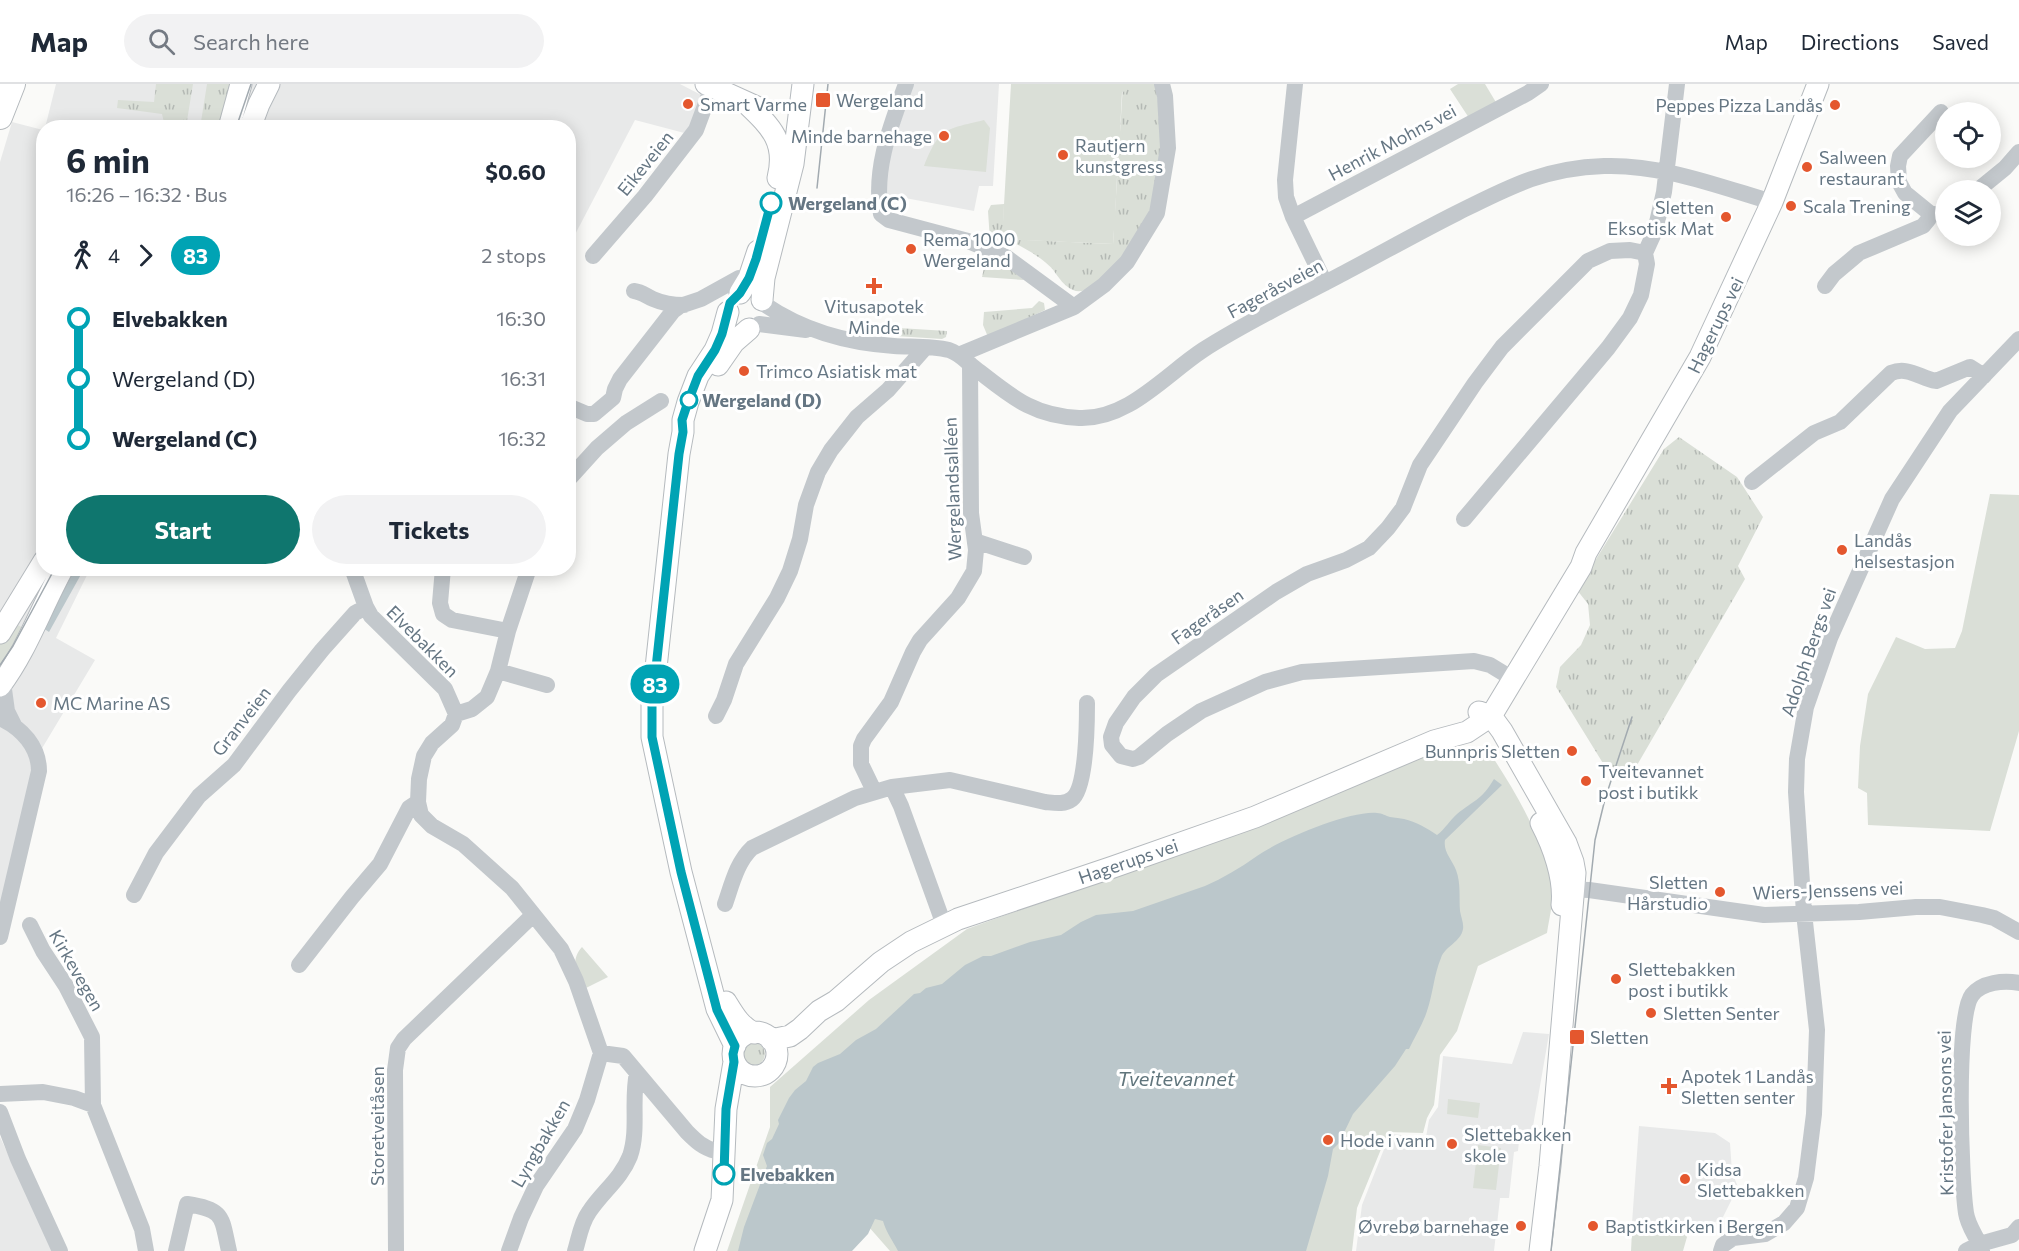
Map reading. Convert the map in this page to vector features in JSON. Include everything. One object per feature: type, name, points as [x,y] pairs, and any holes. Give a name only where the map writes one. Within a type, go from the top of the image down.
[{"type":"highway","points":[[0,100],[4,84]]},
{"type":"highway","points":[[0,117],[13,84]]},
{"type":"main road","points":[[231,120],[241,84]]},
{"type":"main road","points":[[253,120],[269,84]]},
{"type":"main road","points":[[683,432],[723,356],[734,342],[764,317],[764,278],[793,164],[803,84]]},
{"type":"main road","name":"Hagerups vei","points":[[762,1036],[790,1036],[819,1011],[836,1001],[880,962],[911,942],[944,926],[986,909],[1255,817],[1434,741],[1482,718],[1491,694],[1509,676],[1581,567],[1586,553],[1700,357],[1772,202],[1818,84]]},
{"type":"main road","points":[[709,86],[747,104],[773,113],[783,123],[791,141],[793,164]]},
{"type":"main road","points":[[673,830],[686,865],[726,1001],[746,1029],[762,1036],[776,1051],[769,1069],[749,1075],[738,1068],[717,1010],[681,872],[652,737],[652,705],[683,432],[682,420],[698,376],[715,350],[722,334],[730,303],[740,286],[749,278],[781,162],[780,147],[771,128],[747,104]]},
{"type":"main road","points":[[740,286],[755,294],[763,302]]},
{"type":"main road","points":[[728,312],[734,325],[739,328],[754,327]]},
{"type":"main road","points":[[0,633],[36,574]]},
{"type":"main road","points":[[2,684],[33,632],[45,600],[58,576]]},
{"type":"main road","points":[[1482,718],[1502,731],[1566,843],[1573,862],[1568,889],[1565,986],[1550,1166],[1540,1251]]},
{"type":"main road","name":"Hagerups vei","points":[[726,1131],[735,1108],[750,1082],[809,1039],[836,1001]]},
{"type":"main road","points":[[705,1251],[722,1200],[726,1109],[734,1054],[742,1036],[762,1036]]},
{"type":"street","points":[[906,84],[884,145],[878,201],[880,214],[889,220],[968,241],[1006,257],[1074,307]]},
{"type":"street","points":[[965,359],[1074,307],[1104,285],[1127,262],[1157,213],[1168,148],[1166,96],[1162,84]]},
{"type":"street","points":[[1295,84],[1285,180],[1286,198],[1293,218],[1325,283]]},
{"type":"street","name":"Henrik Mohns vei","points":[[1293,218],[1541,84]]},
{"type":"street","points":[[1464,519],[1608,348],[1630,318],[1641,295],[1647,264],[1645,252],[1655,231],[1664,192],[1677,84]]},
{"type":"street","name":"Eikeveien","points":[[593,256],[645,196],[696,130],[709,86]]},
{"type":"street","points":[[1935,118],[1900,156],[1898,166],[1899,182],[1905,193],[1935,211]]},
{"type":"street","points":[[1990,180],[2019,152]]},
{"type":"street","name":"Fageråsveien","points":[[754,327],[814,331],[871,344],[941,349],[965,359],[1023,404],[1036,411],[1080,418],[1098,416],[1123,408],[1205,348],[1257,318],[1427,228],[1534,177],[1572,168],[1634,167],[1666,173],[1772,202]]},
{"type":"street","points":[[1825,286],[1841,267],[1859,252],[1923,226],[1935,216]]},
{"type":"street","name":"Fageråsen","points":[[1509,676],[1490,665],[1474,661],[1302,672],[1265,682],[1201,711],[1139,757],[1133,759],[1121,756],[1112,745],[1111,737],[1116,723],[1134,697],[1156,675],[1276,592],[1306,574],[1346,560],[1369,548],[1403,508],[1420,465],[1502,347],[1588,261],[1610,251],[1645,252]]},
{"type":"street","points":[[576,409],[594,414],[613,398],[620,379],[673,311],[740,286]]},
{"type":"street","points":[[634,291],[654,300],[672,305],[684,305]]},
{"type":"street","name":"Fageråsveien","points":[[763,302],[814,331]]},
{"type":"street","name":"Adolph Bergs vei","points":[[1721,1251],[1723,1245],[1733,1238],[1765,1234],[1784,1223],[1797,1208],[1804,1188],[1814,1114],[1817,1040],[1815,998],[1804,913],[1796,792],[1797,759],[1809,697],[1837,621],[1892,499],[1950,411],[2019,339]]},
{"type":"street","points":[[716,716],[736,664],[777,598],[790,571],[800,540],[806,506],[818,472],[831,450],[857,417],[888,390],[925,348]]},
{"type":"street","name":"Wergelandsalléen","points":[[874,791],[861,764],[861,746],[864,739],[891,702],[920,640],[958,598],[970,579],[976,560],[971,513],[965,359]]},
{"type":"street","points":[[1752,482],[1814,433],[1840,422],[1897,371],[1908,371],[1936,381],[1970,367],[1984,376]]},
{"type":"street","points":[[613,398],[626,423]]},
{"type":"street","points":[[576,471],[597,448],[626,423],[661,401]]},
{"type":"street","points":[[975,540],[1024,557]]},
{"type":"street","name":"Elvebakken","points":[[355,576],[371,616],[445,689],[456,714]]},
{"type":"street","points":[[442,576],[440,603],[443,614],[452,620],[508,631]]},
{"type":"street","points":[[526,576],[508,631],[498,671],[487,697],[472,709],[456,714],[452,725],[432,743],[424,756],[419,779],[420,809],[432,826],[463,844],[512,888],[561,949],[576,981],[601,1053],[623,1056],[692,1137],[708,1149],[716,1151]]},
{"type":"street","name":"Granveien","points":[[134,895],[156,853],[199,796],[234,765],[322,650],[355,613],[366,607]]},
{"type":"street","points":[[498,671],[547,685]]},
{"type":"street","points":[[2,684],[7,711],[7,728]]},
{"type":"street","points":[[725,904],[739,864],[752,848],[874,791],[950,780],[1045,802],[1061,804],[1072,799],[1080,787],[1082,777],[1087,739],[1087,703]]},
{"type":"street","points":[[0,718],[7,728],[23,734],[37,752],[39,771],[0,937]]},
{"type":"street","points":[[892,787],[944,926]]},
{"type":"street","points":[[299,964],[380,864],[398,836],[409,808],[420,809]]},
{"type":"street","name":"Wiers-Jenssens vei","points":[[1568,889],[1764,915],[1940,908],[1994,918],[2019,932]]},
{"type":"street","name":"Storetveitåsen","points":[[396,1251],[395,1070],[398,1048],[404,1039],[533,915]]},
{"type":"street","name":"Kirkevegen","points":[[30,925],[43,951],[66,986],[92,1037],[93,1105],[142,1229],[146,1251]]},
{"type":"street","name":"Kristofer Jansons vei","points":[[2019,983],[1990,984],[1978,989],[1967,1004],[1963,1022],[1962,1095],[1965,1197],[1968,1221],[1976,1249],[2012,1235],[2019,1227]]},
{"type":"street","name":"Lyngbakken","points":[[509,1251],[536,1186],[575,1129],[587,1100],[601,1053]]},
{"type":"street","points":[[575,1251],[588,1214],[623,1171],[630,1156],[634,1140],[633,1105],[637,1073]]},
{"type":"street","points":[[0,1094],[44,1092],[74,1098],[93,1105]]},
{"type":"street","points":[[0,1112],[18,1159],[60,1251]]},
{"type":"street","points":[[176,1251],[187,1204],[208,1208],[219,1214],[223,1221],[229,1251]]},
{"type":"shaded area","points":[[56,84],[680,84],[707,98],[692,135],[635,120],[576,233],[576,120],[47,120]]},
{"type":"shaded area","name":"Minde barnehage","points":[[913,84],[999,84],[993,186],[979,186],[974,211],[884,194],[883,175]]},
{"type":"shaded area","points":[[12,122],[36,128],[36,576],[87,576],[56,638],[95,660],[38,755],[0,909],[0,162]]},
{"type":"shaded area","name":"Slettebakken skole","points":[[1523,1032],[1549,1034],[1532,1132],[1520,1131],[1518,1151],[1514,1152],[1509,1198],[1500,1198],[1494,1251],[1356,1251],[1362,1205],[1390,1134],[1426,1137],[1429,1120],[1438,1107],[1443,1056],[1512,1064]]},
{"type":"shaded area","name":"Kidsa Slettebakken","points":[[1639,1126],[1715,1133],[1730,1143],[1732,1172],[1738,1187],[1721,1221],[1678,1227],[1632,1223]]},
{"type":"shaded area","points":[[0,1137],[53,1251],[0,1251]]},
{"type":"green space","points":[[156,84],[193,84],[187,120],[163,120],[162,114],[117,108],[118,100],[154,102]]},
{"type":"green space","points":[[207,84],[238,84],[228,120],[201,120]]},
{"type":"green space","name":"Rautjern kunstgress","points":[[1011,84],[1127,84],[1127,91],[1122,92],[1120,132],[1123,133],[1122,141],[1119,142],[1118,168],[1121,169],[1120,177],[1117,177],[1115,217],[1119,218],[1119,230],[1114,230],[1113,244],[1002,239]]},
{"type":"green space","points":[[1123,84],[1155,84],[1161,138],[1159,176],[1151,212],[1132,248],[1116,266],[1098,283],[1085,290],[1077,291],[1067,287],[1050,267],[1023,248],[1010,241],[990,241],[988,211],[991,205],[1004,204],[1003,239],[1113,244]]},
{"type":"green space","points":[[1458,84],[1485,84],[1497,104],[1469,118],[1450,89]]},
{"type":"green space","points":[[984,120],[990,128],[986,172],[924,166],[934,144],[945,132]]},
{"type":"green space","points":[[982,256],[1000,261],[1024,280],[982,277],[984,268]]},
{"type":"green space","points":[[1039,301],[1044,303],[1045,310],[988,337],[983,325],[984,312],[1032,308]]},
{"type":"green space","points":[[851,325],[947,331],[946,337],[942,339],[864,334],[853,329]]},
{"type":"green space","points":[[1679,437],[1737,477],[1763,517],[1738,566],[1745,579],[1629,779],[1609,773],[1556,687],[1560,667],[1581,645],[1590,625],[1588,604],[1577,590],[1664,449]]},
{"type":"green space","points":[[1990,494],[2019,495],[2019,731],[1990,831],[1868,825],[1867,793],[1858,788],[1860,746],[1868,694],[1896,637],[1925,649],[1955,648],[1962,631]]},
{"type":"green space","points":[[14,623],[25,629],[0,681],[0,640]]},
{"type":"green space","name":"Tveitevannet","points":[[1448,747],[1469,747],[1490,753],[1519,800],[1543,852],[1552,887],[1547,933],[1478,966],[1457,1031],[1440,1055],[1434,1105],[1423,1133],[1388,1132],[1357,1208],[1352,1251],[890,1251],[861,1218],[848,1251],[727,1251],[770,1127],[770,1087],[869,1000],[967,929],[1225,835]]},
{"type":"green space","points":[[582,947],[608,977],[584,989],[575,962]]},
{"type":"green space","points":[[754,1043],[762,1046],[765,1054],[762,1062],[754,1065],[746,1062],[743,1054],[746,1046]]},
{"type":"green space","points":[[1448,1099],[1480,1103],[1478,1118],[1447,1114]]},
{"type":"green space","points":[[1478,1145],[1501,1148],[1496,1190],[1473,1188]]},
{"type":"green space","points":[[1678,1227],[1687,1237],[1683,1251],[1631,1251],[1632,1231]]},
{"type":"water","points":[[71,576],[80,576],[49,632],[43,628]]},
{"type":"water","name":"Tveitevannet","points":[[1494,779],[1502,785],[1445,840],[1447,852],[1459,880],[1462,933],[1441,958],[1425,1016],[1409,1049],[1406,1049],[1395,1066],[1353,1114],[1339,1143],[1333,1149],[1328,1176],[1306,1251],[898,1251],[883,1221],[875,1219],[868,1234],[852,1251],[738,1251],[744,1227],[767,1166],[763,1155],[767,1143],[772,1139],[789,1098],[806,1081],[813,1067],[840,1054],[856,1040],[876,1029],[914,994],[942,984],[965,965],[983,956],[991,956],[1030,942],[1061,935],[1096,915],[1133,911],[1205,886],[1267,849],[1333,821],[1365,813],[1379,813],[1413,822],[1437,835],[1457,814],[1481,796]]},
{"type":"tram line","points":[[239,120],[251,84]]},
{"type":"tram line","points":[[817,188],[828,84]]},
{"type":"tram line","points":[[0,665],[13,646],[51,576]]},
{"type":"tram line","points":[[1551,1251],[1595,840],[1605,799],[1632,717]]},
{"type":"bus line","name":"83","points":[[724,1174],[726,1109],[735,1046],[717,1010],[710,988],[681,872],[658,772],[652,737],[652,705],[683,432],[682,420],[698,376],[715,350],[722,334],[730,303],[740,293],[749,278],[771,203]]},
{"type":"place","name":"Wergeland","points":[[823,100]]},
{"type":"place","name":"Smart Varme","points":[[688,104]]},
{"type":"place","name":"Peppes Pizza Landås","points":[[1835,105]]},
{"type":"place","name":"Minde barnehage","points":[[944,136]]},
{"type":"place","name":"Rautjern kunstgress","points":[[1063,155]]},
{"type":"place","name":"Salween restaurant","points":[[1807,167]]},
{"type":"place","name":"Wergeland (C)","points":[[771,203]]},
{"type":"place","name":"Scala Trening","points":[[1791,206]]},
{"type":"place","name":"Sletten Eksotisk Mat","points":[[1726,217]]},
{"type":"place","name":"Rema 1000 Wergeland","points":[[911,249]]},
{"type":"place","name":"Vitusapotek Minde","points":[[874,286]]},
{"type":"place","name":"Trimco Asiatisk mat","points":[[744,371]]},
{"type":"place","name":"Wergeland (D)","points":[[689,400]]},
{"type":"place","name":"Landås helsestasjon","points":[[1842,550]]},
{"type":"place","name":"MC Marine AS","points":[[41,703]]},
{"type":"place","name":"Bunnpris Sletten","points":[[1572,751]]},
{"type":"place","name":"Tveitevannet post i butikk","points":[[1586,781]]},
{"type":"place","name":"Sletten Hårstudio","points":[[1720,892]]},
{"type":"place","name":"Slettebakken post i butikk","points":[[1616,979]]},
{"type":"place","name":"Sletten Senter","points":[[1651,1013]]},
{"type":"place","name":"Sletten","points":[[1577,1037]]},
{"type":"place","name":"Apotek 1 Landås Sletten senter","points":[[1669,1086]]},
{"type":"place","name":"Hode i vann","points":[[1328,1140]]},
{"type":"place","name":"Slettebakken skole","points":[[1452,1144]]},
{"type":"place","name":"Elvebakken","points":[[724,1174]]},
{"type":"place","name":"Kidsa Slettebakken","points":[[1685,1179]]},
{"type":"place","name":"Øvrebø barnehage","points":[[1521,1226]]},
{"type":"place","name":"Baptistkirken i Bergen","points":[[1593,1226]]}]
